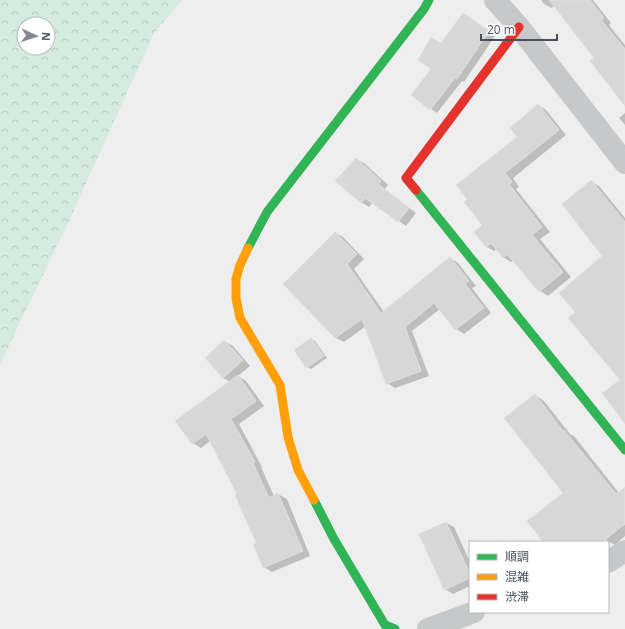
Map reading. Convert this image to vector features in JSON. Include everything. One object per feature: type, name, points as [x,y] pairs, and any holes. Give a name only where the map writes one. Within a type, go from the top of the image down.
[{"type":"street","points":[[395,629],[384,625],[334,540],[298,470],[288,437],[280,385],[240,318],[236,298],[236,279],[240,265],[252,238],[268,212],[424,9],[429,0]]},
{"type":"street","points":[[495,0],[519,27],[625,164]]},
{"type":"street","points":[[519,27],[406,178],[625,450]]},
{"type":"street","points":[[609,561],[625,551]]},
{"type":"street","points":[[428,629],[471,613]]},
{"type":"green space","points":[[0,0],[182,0],[154,33],[69,221],[0,364]]},
{"type":"building","points":[[549,0],[590,0],[604,18],[601,20],[625,49],[625,106],[590,61],[594,58]]},
{"type":"building","points":[[463,13],[489,31],[457,79],[455,78],[430,110],[411,95],[431,69],[418,60],[431,37],[441,43]]},
{"type":"building","points":[[538,104],[559,130],[505,173],[512,182],[509,184],[542,227],[532,235],[563,272],[539,292],[507,254],[503,258],[491,243],[486,247],[474,232],[482,225],[464,202],[467,199],[456,185],[517,137],[510,128]]},
{"type":"building","points":[[356,158],[381,181],[378,184],[409,208],[398,222],[365,198],[361,203],[335,181]]},
{"type":"building","points":[[591,180],[625,222],[625,424],[602,393],[620,380],[568,318],[575,312],[559,293],[602,256],[562,204]]},
{"type":"building","points":[[335,232],[357,254],[347,264],[381,313],[450,257],[469,281],[465,284],[484,308],[455,330],[434,303],[405,327],[421,371],[386,384],[362,319],[335,338],[283,284]]},
{"type":"building","points":[[311,338],[324,356],[306,368],[294,350]]},
{"type":"building","points":[[224,340],[243,360],[223,378],[205,358]]},
{"type":"building","points":[[238,375],[256,401],[231,419],[255,462],[253,463],[269,498],[278,493],[303,551],[263,568],[253,544],[256,543],[235,495],[237,494],[206,434],[192,444],[175,421]]},
{"type":"building","points":[[535,394],[563,431],[564,430],[616,494],[625,487],[625,524],[603,541],[542,541],[527,521],[563,493],[504,418]]},
{"type":"building","points":[[446,522],[469,572],[469,578],[444,590],[419,534]]},
{"type":"traffic: fast","points":[[248,248],[267,212],[424,9],[429,0]]},
{"type":"traffic: fast","points":[[416,190],[625,450]]},
{"type":"traffic: fast","points":[[314,500],[334,539],[385,625],[395,629]]},
{"type":"traffic: slow","points":[[248,248],[240,265],[236,279],[236,298],[240,318],[280,385],[288,437],[298,470],[314,500]]},
{"type":"traffic: jam","points":[[416,190],[406,178],[519,27]]}]
